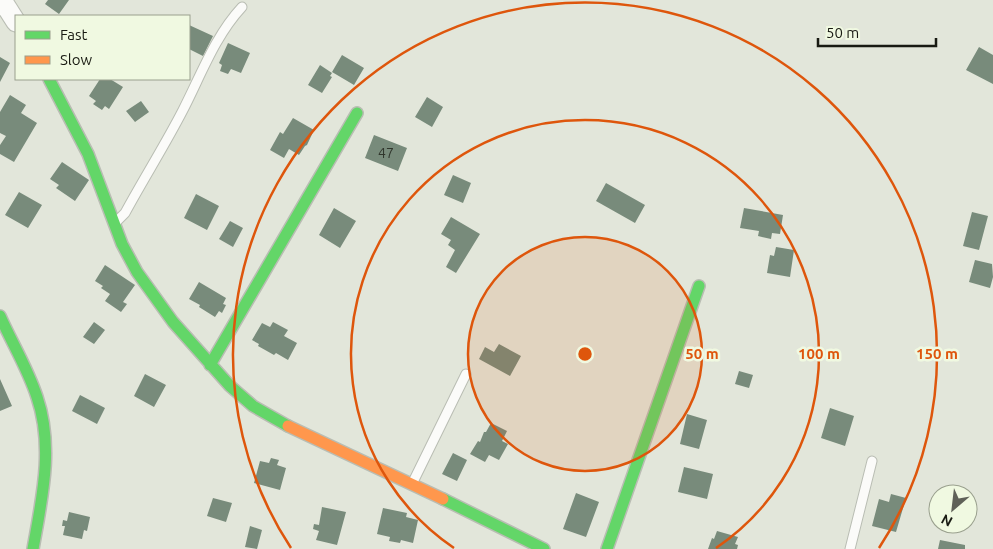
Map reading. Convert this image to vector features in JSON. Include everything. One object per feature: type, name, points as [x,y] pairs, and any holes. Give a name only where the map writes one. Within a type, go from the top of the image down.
[{"type":"street","points":[[2,0],[15,20]]},
{"type":"street","points":[[50,80],[88,154],[122,244],[137,272],[162,307],[230,386],[253,406],[281,423],[412,484],[544,549]]},
{"type":"street","points":[[210,365],[357,113]]},
{"type":"street","points":[[607,549],[698,286]]},
{"type":"street","points":[[0,316],[37,395],[44,418],[47,466],[33,549]]},
{"type":"lane","points":[[114,224],[125,213],[181,113],[217,41],[232,18],[242,7]]},
{"type":"lane","points":[[412,484],[466,374]]},
{"type":"lane","points":[[850,549],[872,461]]},
{"type":"building","points":[[48,0],[69,0],[59,14],[45,4]]},
{"type":"building","points":[[190,25],[213,36],[203,56],[190,50]]},
{"type":"building","points":[[228,43],[250,53],[241,73],[231,69],[228,74],[220,71],[222,65],[219,63]]},
{"type":"building","points":[[979,47],[993,55],[993,84],[966,70]]},
{"type":"building","points":[[342,55],[364,68],[354,85],[332,72]]},
{"type":"building","points":[[0,57],[10,63],[0,82]]},
{"type":"building","points":[[320,65],[332,73],[330,76],[332,77],[322,93],[308,85]]},
{"type":"building","points":[[99,80],[112,80],[123,87],[109,109],[105,106],[102,110],[93,104],[96,101],[89,96]]},
{"type":"building","points":[[10,95],[26,105],[21,113],[37,123],[14,162],[0,154],[0,145],[6,136],[0,133],[0,112]]},
{"type":"building","points":[[427,97],[443,107],[432,127],[415,117]]},
{"type":"building","points":[[141,101],[149,112],[135,122],[126,111]]},
{"type":"building","points":[[293,118],[314,130],[307,145],[299,155],[289,149],[284,158],[270,150],[280,132],[283,134]]},
{"type":"building","points":[[374,135],[407,148],[398,171],[365,158]]},
{"type":"building","points":[[62,162],[89,180],[75,201],[56,188],[59,185],[50,179]]},
{"type":"building","points":[[453,175],[471,183],[463,203],[444,195]]},
{"type":"building","points":[[606,183],[645,205],[635,223],[596,201]]},
{"type":"building","points":[[19,192],[42,205],[28,228],[5,215]]},
{"type":"building","points":[[196,194],[219,206],[207,230],[184,218]]},
{"type":"building","points":[[334,208],[356,221],[340,248],[319,235]]},
{"type":"building","points":[[744,208],[783,215],[780,234],[772,233],[771,239],[758,236],[759,231],[740,228]]},
{"type":"building","points":[[972,212],[988,216],[979,250],[963,246]]},
{"type":"building","points":[[451,217],[480,234],[456,273],[446,267],[455,250],[448,245],[451,240],[441,234]]},
{"type":"building","points":[[230,221],[243,228],[233,247],[219,239]]},
{"type":"building","points":[[776,247],[794,250],[790,277],[767,273],[770,255],[774,256]]},
{"type":"building","points":[[975,260],[992,264],[993,277],[990,288],[969,282]]},
{"type":"building","points":[[105,265],[135,285],[123,302],[127,304],[121,312],[105,301],[110,294],[95,281]]},
{"type":"building","points":[[199,282],[226,298],[223,304],[226,305],[222,313],[219,311],[215,317],[189,299]]},
{"type":"building","points":[[94,322],[105,330],[94,344],[83,337]]},
{"type":"building","points":[[273,322],[288,330],[284,336],[297,343],[288,360],[276,353],[274,355],[258,346],[259,344],[252,340],[262,323],[270,327]]},
{"type":"building","points":[[499,344],[521,356],[510,376],[479,359],[485,347],[494,352]]},
{"type":"building","points":[[739,371],[753,375],[749,388],[735,384]]},
{"type":"building","points":[[145,374],[166,385],[154,407],[134,396]]},
{"type":"building","points":[[0,379],[12,406],[0,411]]},
{"type":"building","points":[[80,395],[105,408],[97,424],[72,411]]},
{"type":"building","points":[[830,408],[854,416],[845,446],[821,438]]},
{"type":"building","points":[[687,414],[707,420],[699,449],[680,444]]},
{"type":"building","points":[[491,423],[507,431],[502,441],[508,444],[499,460],[489,455],[485,462],[470,454],[478,441],[480,442],[484,432],[486,432]]},
{"type":"building","points":[[453,453],[467,460],[457,481],[442,474]]},
{"type":"building","points":[[271,458],[279,460],[277,465],[286,468],[280,490],[254,483],[260,461],[269,463]]},
{"type":"building","points":[[684,467],[713,474],[707,499],[678,492]]},
{"type":"building","points":[[576,493],[599,502],[586,537],[563,529]]},
{"type":"building","points":[[891,494],[906,498],[896,532],[872,526],[879,499],[889,502]]},
{"type":"building","points":[[213,498],[232,503],[226,522],[207,516]]},
{"type":"building","points":[[322,507],[346,512],[337,545],[316,540],[319,531],[313,529],[314,524],[319,525]]},
{"type":"building","points":[[383,508],[407,513],[406,517],[418,520],[413,543],[401,540],[400,543],[389,541],[390,537],[377,534]]},
{"type":"building","points":[[69,512],[90,517],[87,531],[84,530],[82,539],[63,535],[65,526],[62,526],[63,520],[67,521]]},
{"type":"building","points":[[250,526],[262,530],[257,549],[245,547]]},
{"type":"building","points":[[717,531],[738,537],[735,544],[738,545],[737,549],[708,549]]},
{"type":"building","points":[[940,540],[965,545],[965,549],[938,549]]},
{"type":"traffic: fast","points":[[50,80],[88,154],[122,244],[137,272],[173,322],[230,386],[253,406],[288,426]]},
{"type":"traffic: fast","points":[[210,365],[357,113]]},
{"type":"traffic: fast","points":[[607,549],[699,286]]},
{"type":"traffic: fast","points":[[0,316],[25,366],[37,397],[45,435],[45,473],[33,549]]},
{"type":"traffic: fast","points":[[443,499],[544,549]]},
{"type":"traffic: slow","points":[[288,426],[443,499]]}]
